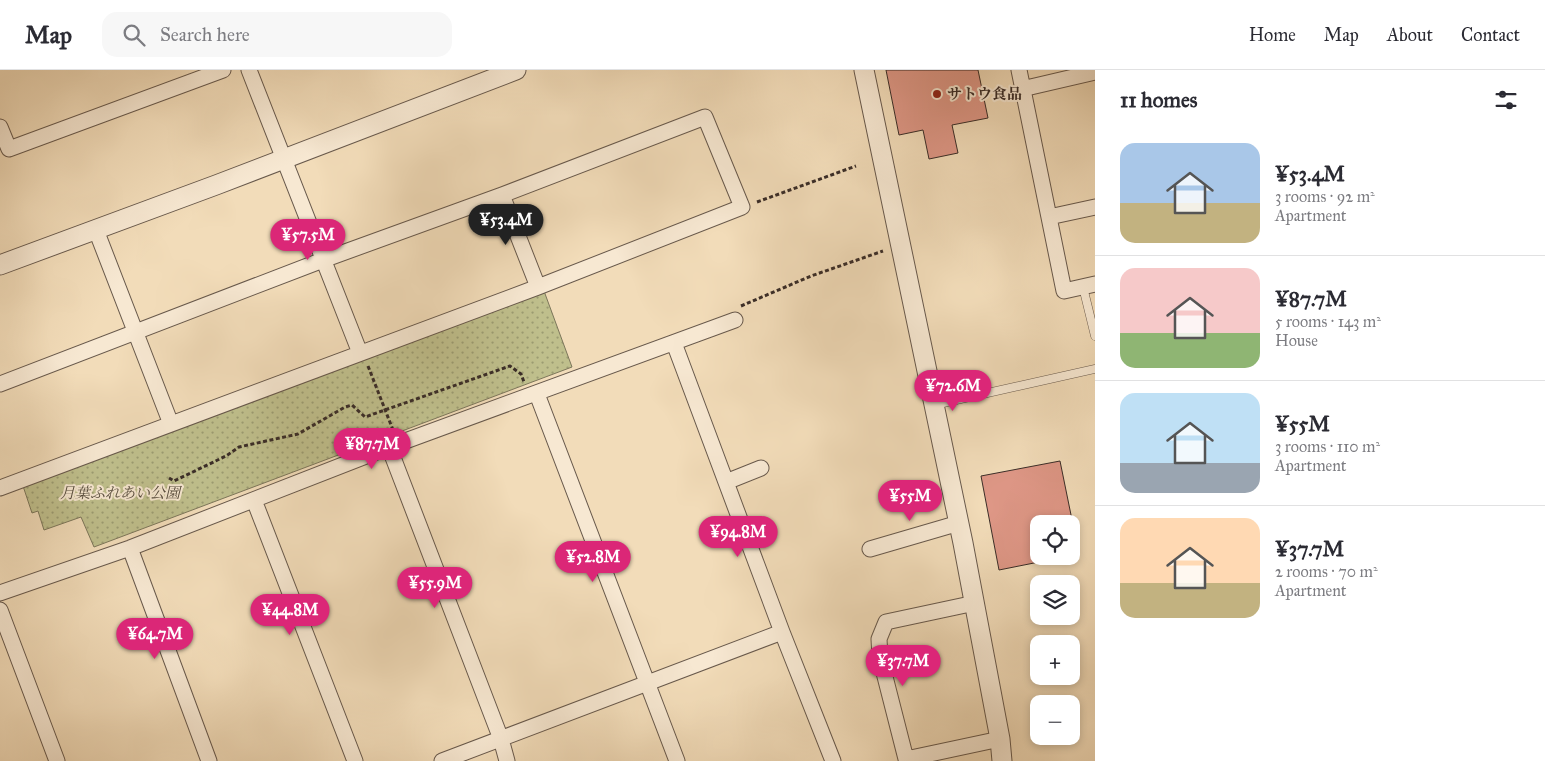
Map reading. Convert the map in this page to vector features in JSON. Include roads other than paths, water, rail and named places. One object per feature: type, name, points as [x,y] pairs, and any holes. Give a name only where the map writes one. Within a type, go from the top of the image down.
[{"type":"street","points":[[0,127],[9,149],[223,70]]},
{"type":"street","points":[[249,70],[361,352]]},
{"type":"street","points":[[864,70],[975,603],[1000,739],[1002,761]]},
{"type":"street","points":[[1019,70],[1064,291],[1089,285]]},
{"type":"street","points":[[0,265],[216,185],[512,71]]},
{"type":"street","points":[[1022,89],[1095,72]]},
{"type":"street","points":[[0,384],[135,334],[323,260],[502,195],[705,117],[742,207],[538,287],[0,488]]},
{"type":"street","points":[[502,195],[538,287]]},
{"type":"street","points":[[1049,217],[1095,207]]},
{"type":"street","points":[[96,230],[171,424]]},
{"type":"street","points":[[0,593],[130,548],[394,446],[735,320]]},
{"type":"street","points":[[674,343],[782,632],[834,761]]},
{"type":"street","points":[[533,395],[677,761]]},
{"type":"street","points":[[394,446],[508,761]]},
{"type":"street","points":[[726,482],[761,468]]},
{"type":"street","points":[[254,500],[355,761]]},
{"type":"street","points":[[870,549],[959,523]]},
{"type":"street","points":[[130,548],[209,761]]},
{"type":"street","points":[[975,603],[886,622],[879,640],[880,657],[906,759],[1000,739]]},
{"type":"street","points":[[0,610],[57,761]]},
{"type":"street","points":[[442,761],[782,632]]},
{"type":"lane","points":[[1089,285],[1095,336]]},
{"type":"lane","points":[[934,404],[1095,369]]},
{"type":"place","name":"サトウ食品","points":[[937,94]]},
{"type":"park label","name":"月葉ふれあい公園","points":[[120,493]]}]
